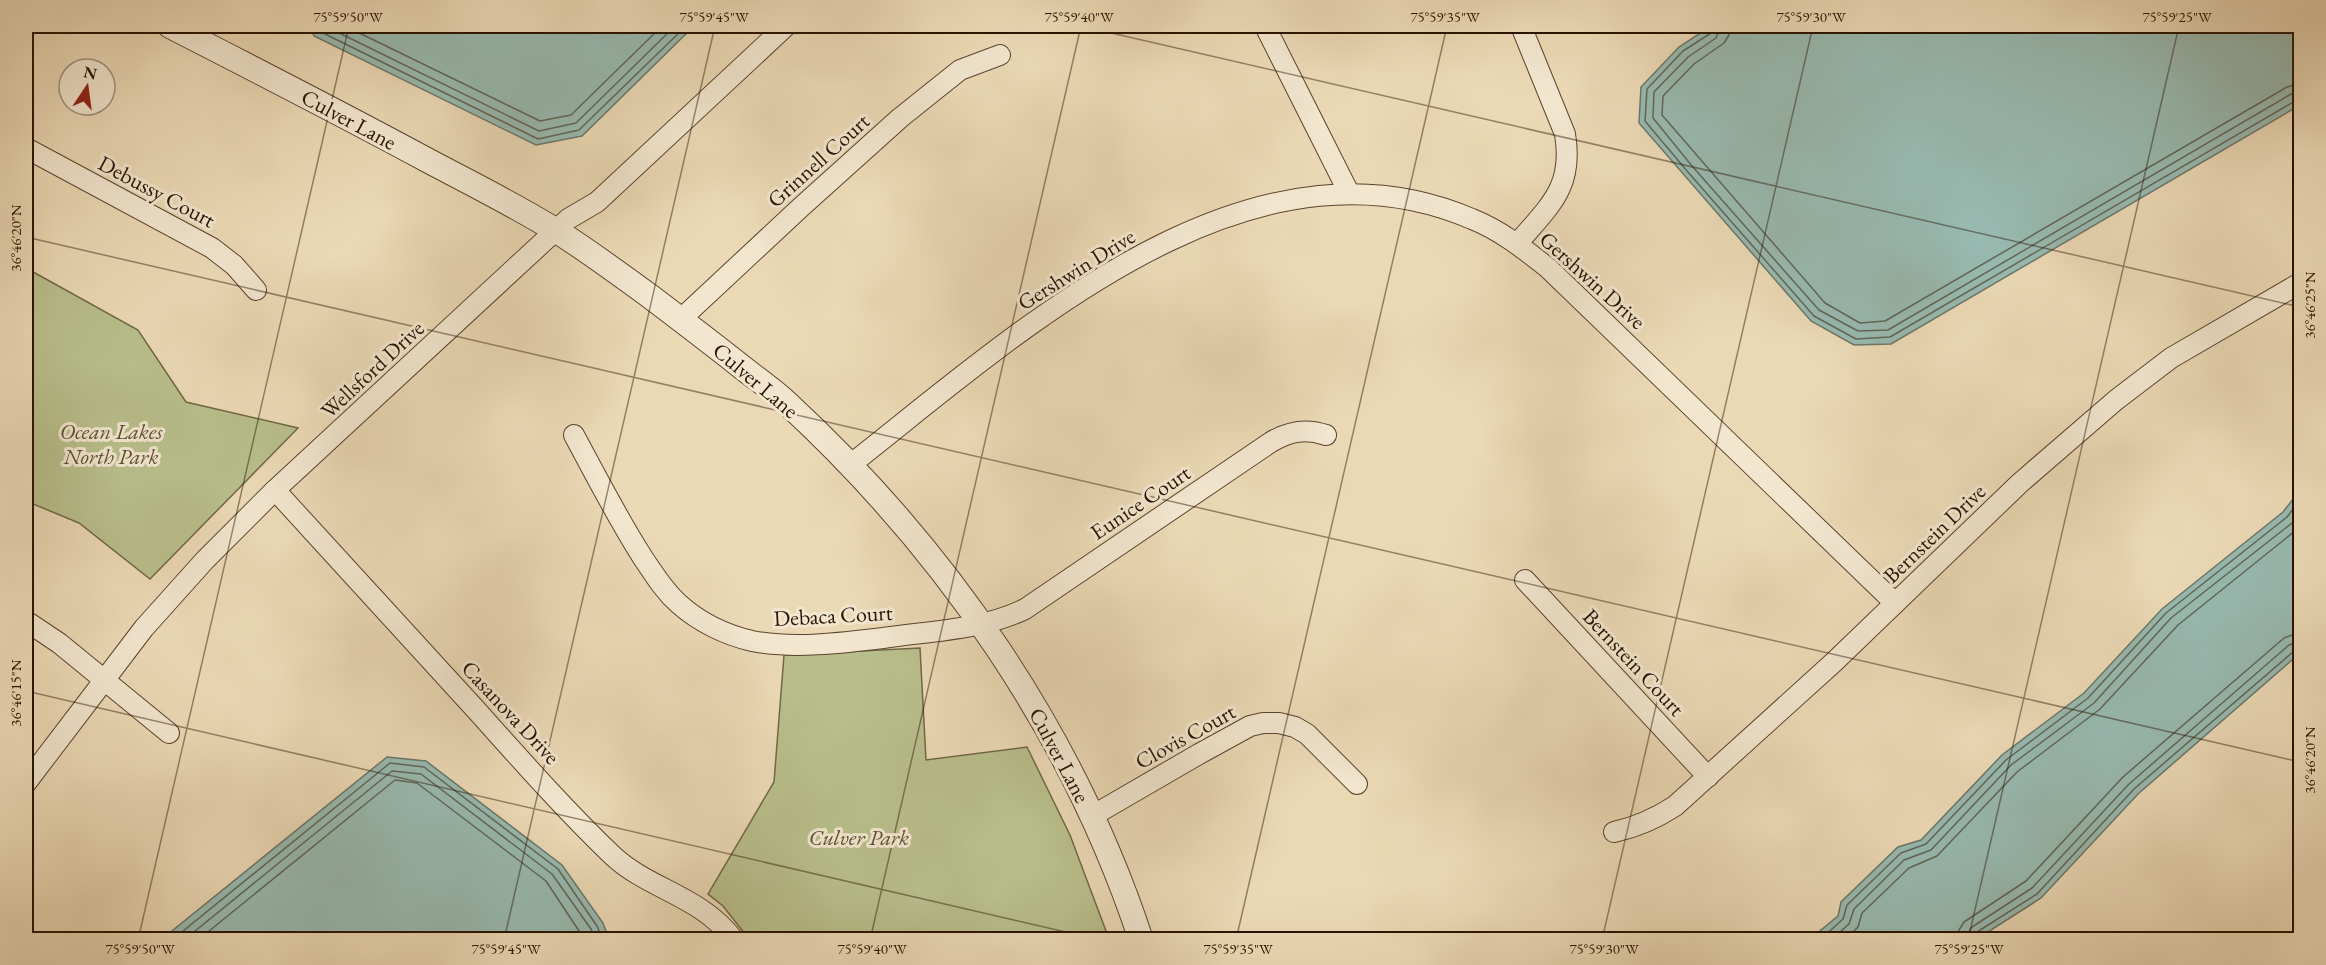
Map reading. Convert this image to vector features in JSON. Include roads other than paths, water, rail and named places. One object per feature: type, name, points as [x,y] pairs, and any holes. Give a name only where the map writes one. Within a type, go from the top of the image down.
[{"type":"street","name":"Culver Lane","points":[[170,26],[315,100],[556,230],[681,319],[785,401],[850,465],[937,562],[983,624],[1031,699],[1067,763],[1092,816],[1141,939]]},
{"type":"street","name":"Wellsford Drive","points":[[26,783],[159,611],[205,560],[275,490],[568,219],[597,202],[786,26]]},
{"type":"street","points":[[1265,26],[1349,193]]},
{"type":"street","points":[[1517,244],[1559,193],[1567,172],[1568,153],[1565,134],[1521,26]]},
{"type":"street","name":"Grinnell Court","points":[[681,319],[900,118],[960,70],[999,55]]},
{"type":"street","name":"Debussy Court","points":[[26,148],[212,248],[234,265],[256,290]]},
{"type":"street","name":"Gershwin Drive","points":[[850,465],[1042,315],[1134,258],[1200,228],[1252,208],[1289,199],[1349,193],[1416,201],[1474,219],[1517,244],[1548,268],[1895,603]]},
{"type":"street","name":"Bernstein Drive","points":[[1614,832],[1658,817],[1675,806],[1895,603],[2020,483],[2116,400],[2171,358],[2301,283]]},
{"type":"street","name":"Eunice Court","points":[[983,624],[1005,619],[1025,609],[1285,434],[1301,430],[1326,435]]},
{"type":"street","name":"Debaca Court","points":[[574,435],[630,538],[661,584],[679,604],[700,620],[724,632],[765,643],[821,644],[983,624]]},
{"type":"street","name":"Casanova Drive","points":[[275,490],[521,760],[613,856],[639,875],[681,896],[711,915],[734,939]]},
{"type":"street","name":"Bernstein Court","points":[[1525,580],[1708,777]]},
{"type":"street","points":[[26,621],[59,643],[169,734]]},
{"type":"street","name":"Clovis Court","points":[[1092,816],[1250,726],[1263,723],[1279,723],[1295,727],[1306,734],[1357,784]]},
{"type":"water","points":[[309,26],[694,26],[582,136],[536,145],[314,36]]},
{"type":"water","points":[[1711,26],[2300,26],[2300,105],[1891,344],[1854,345],[1811,321],[1639,123],[1641,87],[1679,47]]},
{"type":"water","points":[[2300,490],[2300,653],[2138,794],[2041,898],[1977,939],[1810,939],[1838,916],[1841,902],[1898,847],[1921,840],[2002,755],[2084,693],[2162,609],[2283,512]]},
{"type":"water","points":[[387,757],[426,761],[562,865],[603,923],[609,939],[162,939]]},
{"type":"park label","name":"Ocean Lakes North Park","points":[[111,444]]},
{"type":"park label","name":"Culver Park","points":[[859,837]]}]
